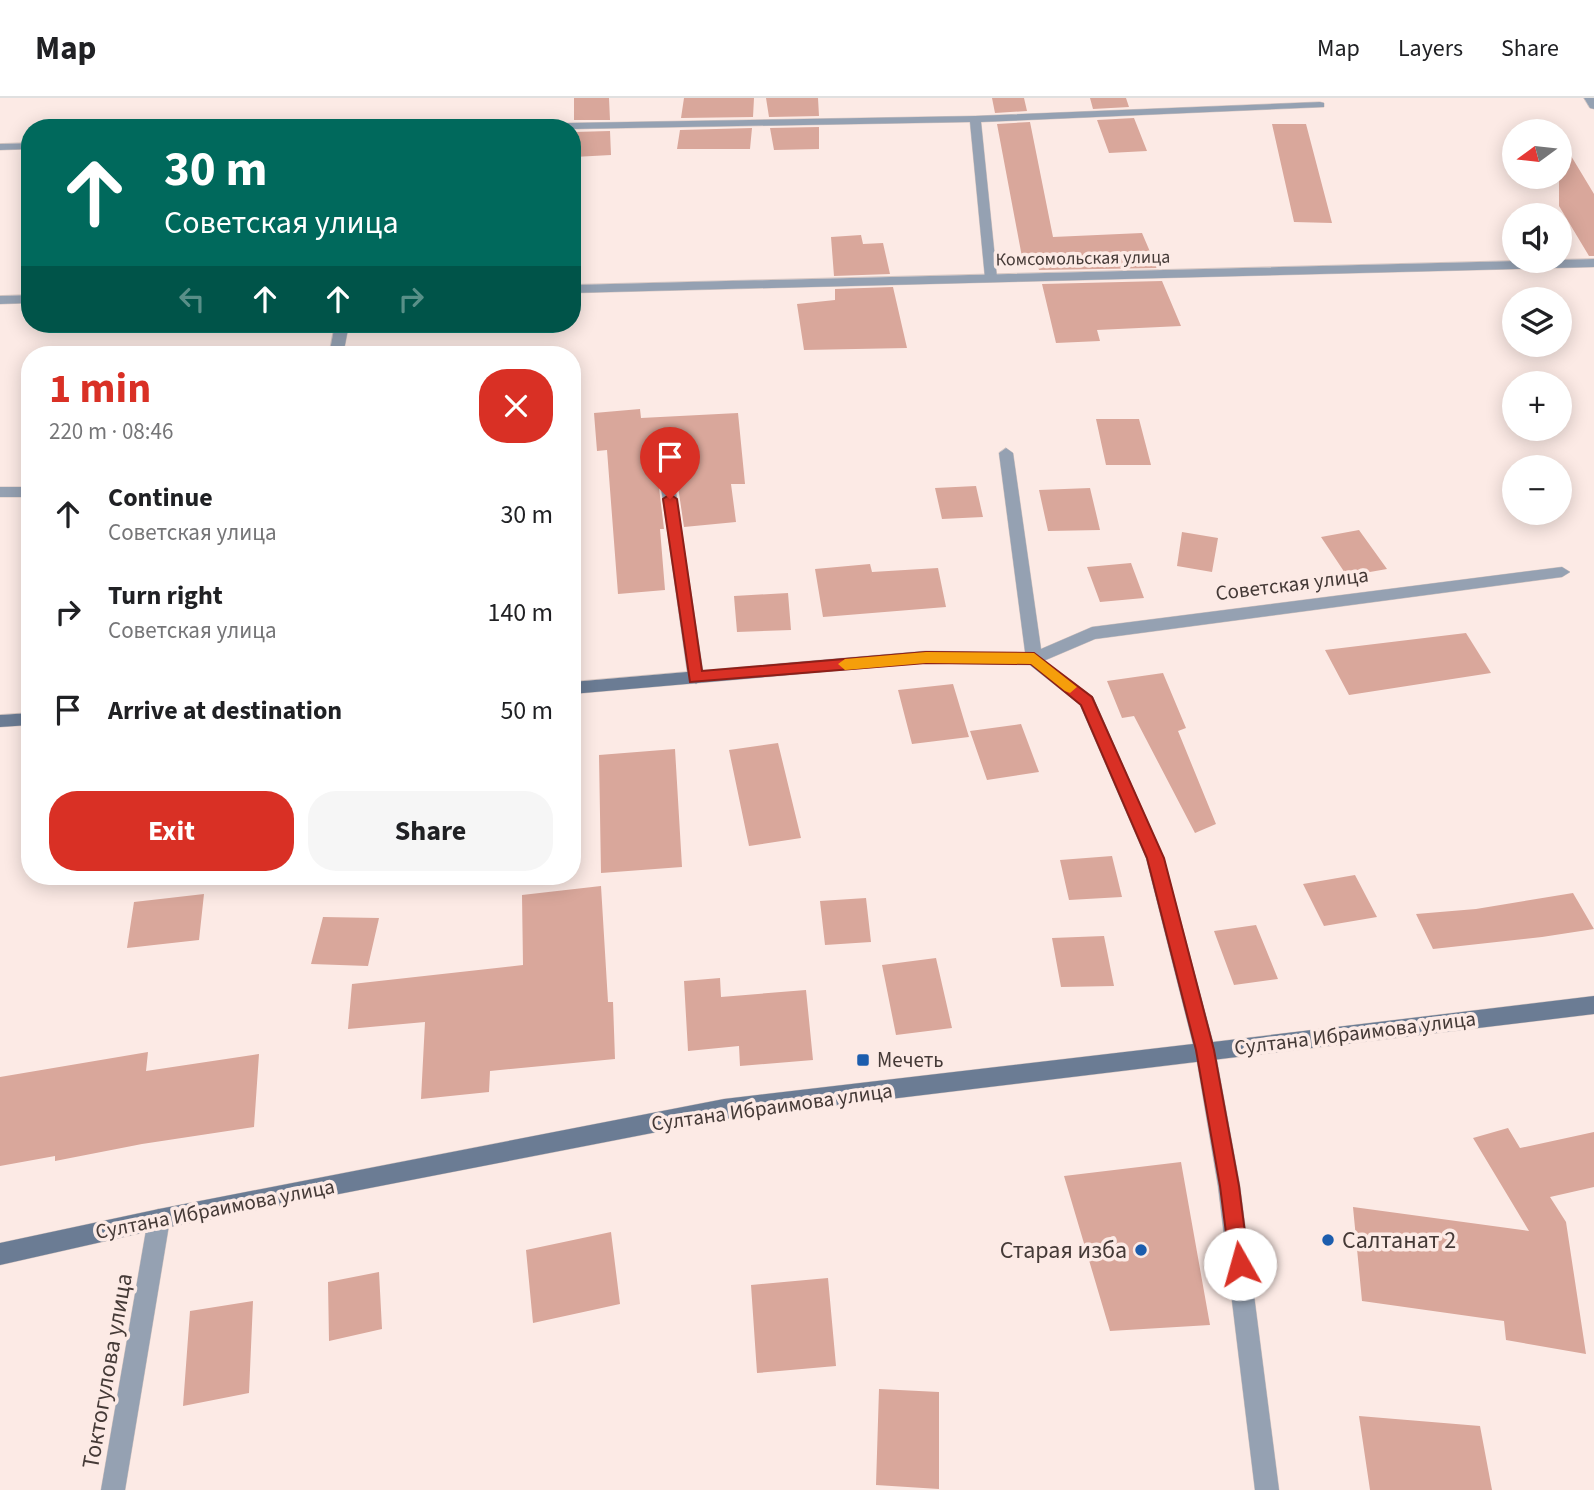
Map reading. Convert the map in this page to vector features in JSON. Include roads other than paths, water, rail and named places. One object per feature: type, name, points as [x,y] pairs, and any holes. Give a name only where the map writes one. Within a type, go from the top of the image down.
[{"type":"main road","name":"Советская улица","points":[[581,687],[926,657],[1034,659]]},
{"type":"main road","points":[[1034,659],[1087,701],[1129,797],[1155,858],[1205,1050]]},
{"type":"main road","points":[[0,721],[21,720]]},
{"type":"main road","name":"Султана Ибраимова улица","points":[[0,1254],[159,1219],[724,1109],[1594,1005]]},
{"type":"street","points":[[1590,98],[1594,106]]},
{"type":"street","points":[[581,126],[975,119],[1320,105]]},
{"type":"street","points":[[975,119],[991,278]]},
{"type":"street","points":[[0,147],[21,146]]},
{"type":"street","name":"Комсомольская улица","points":[[581,289],[1594,263]]},
{"type":"street","points":[[0,300],[21,299]]},
{"type":"street","points":[[1006,453],[1034,659]]},
{"type":"street","points":[[666,473],[696,678]]},
{"type":"street","points":[[0,492],[21,492]]},
{"type":"street","name":"Советская улица","points":[[1034,659],[1092,633],[1562,572]]},
{"type":"street","points":[[1205,1050],[1229,1186],[1267,1490]]},
{"type":"street","name":"Токтогулова улица","points":[[113,1490],[159,1219]]},
{"type":"place","name":"Мечеть","points":[[863,1060]]},
{"type":"place","name":"Салтанат 2","points":[[1328,1240]]},
{"type":"place","name":"Старая изба","points":[[1141,1250]]}]
